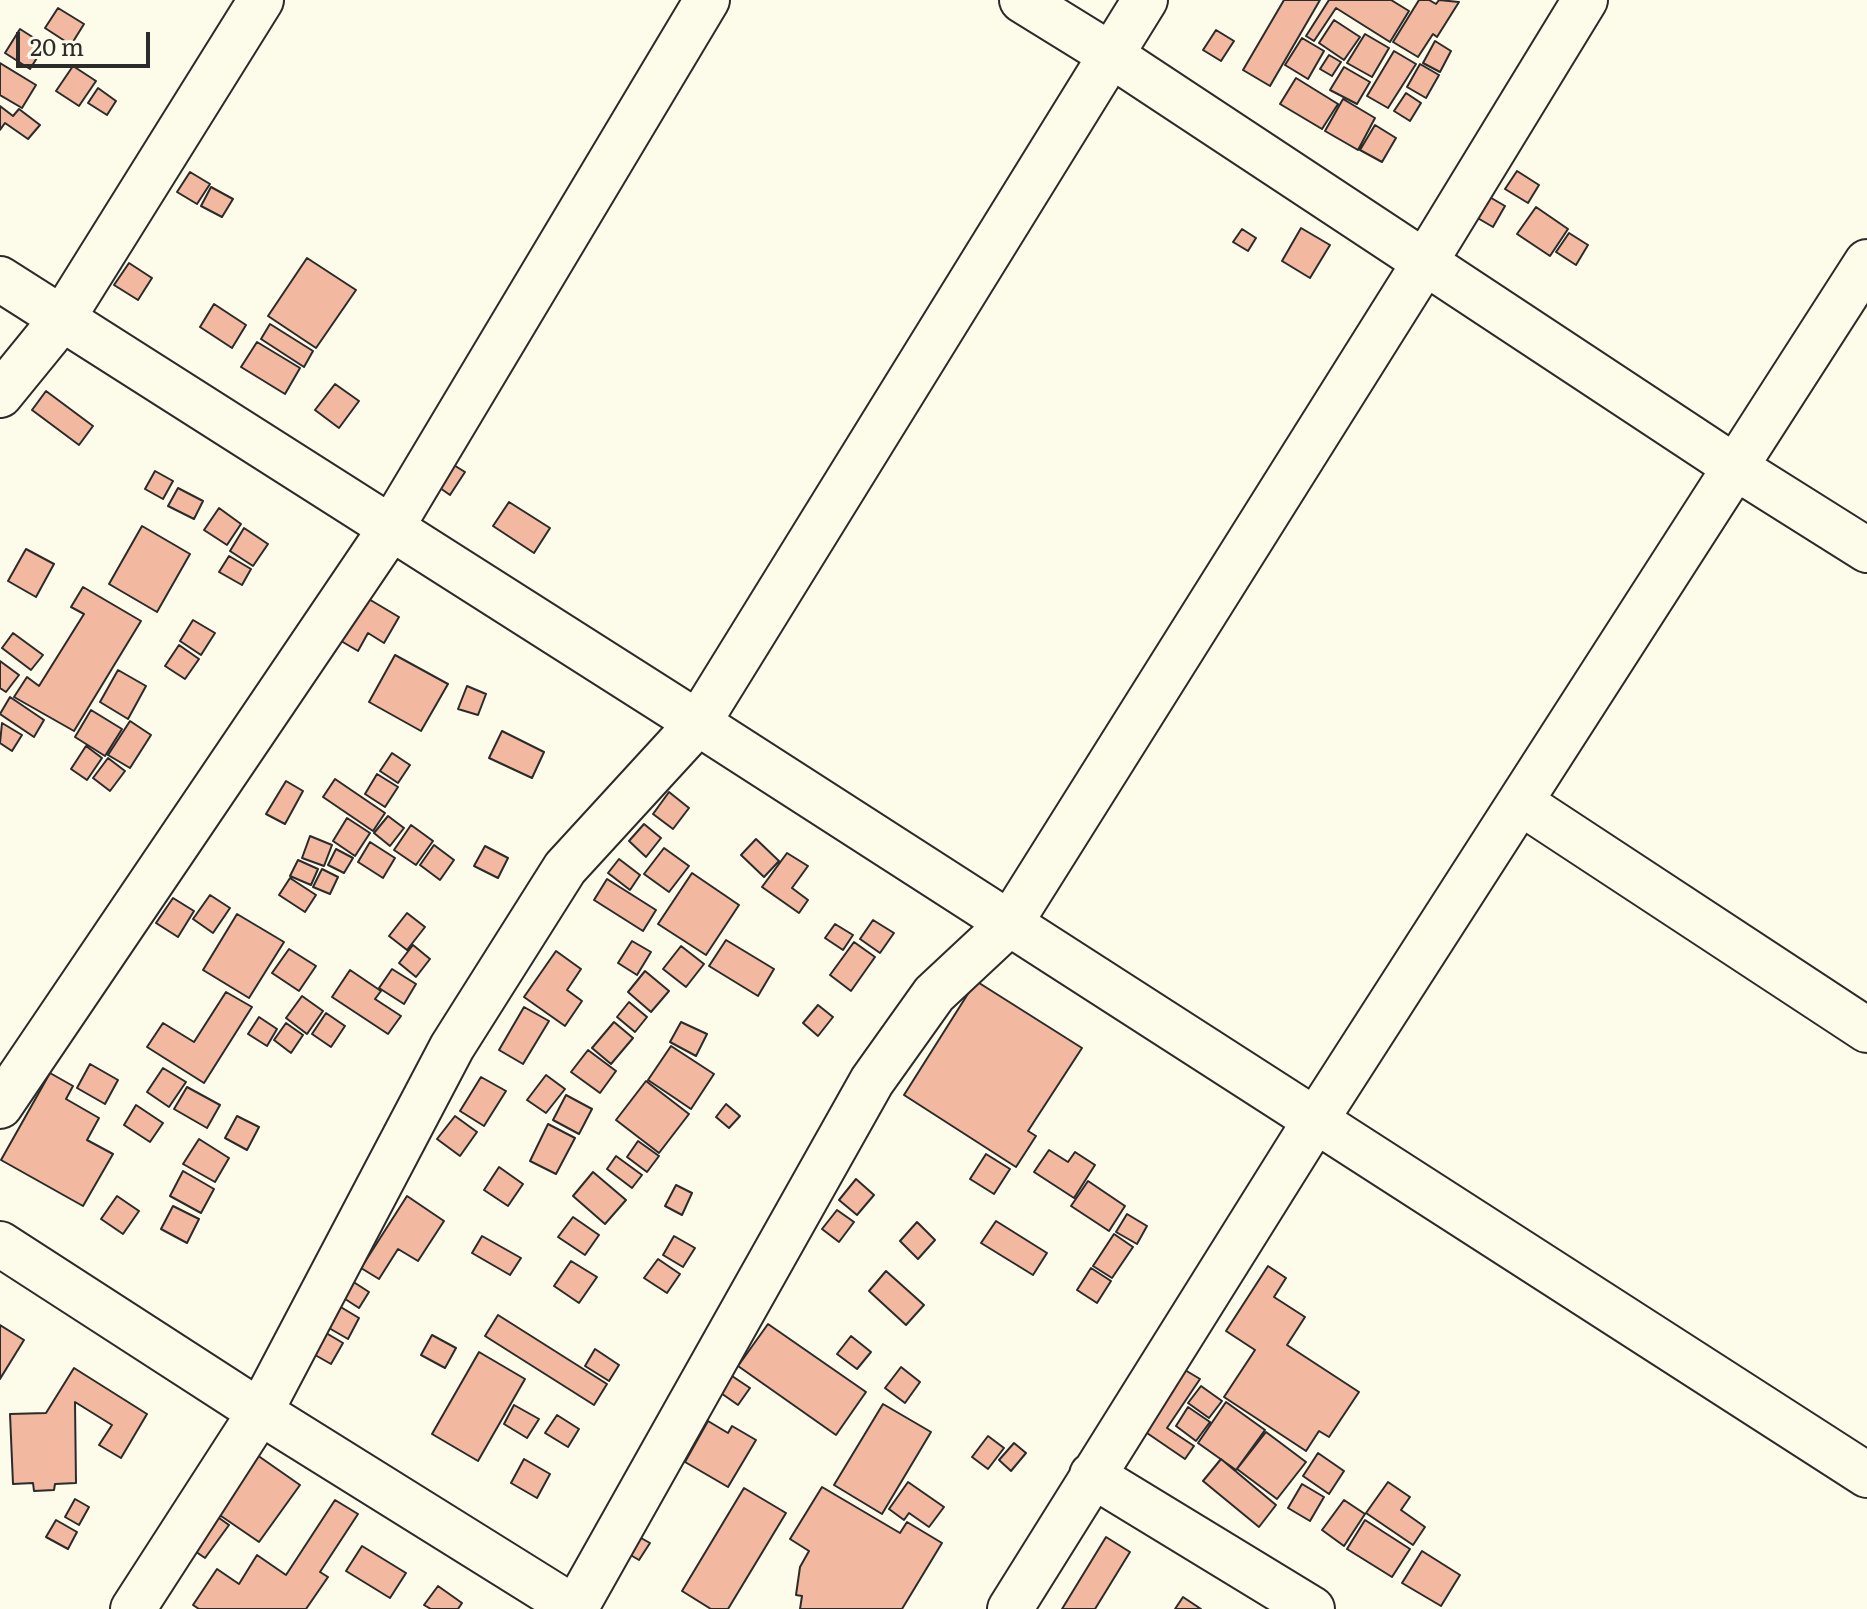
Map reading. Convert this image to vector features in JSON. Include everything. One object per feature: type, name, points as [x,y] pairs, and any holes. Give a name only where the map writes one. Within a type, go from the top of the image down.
[{"type":"street","points":[[0,395],[62,319],[261,0]]},
{"type":"street","points":[[0,1106],[391,528],[707,0]]},
{"type":"street","points":[[1022,0],[1111,55],[1735,467],[1867,550]]},
{"type":"street","points":[[133,1609],[260,1412],[460,1034],[565,868],[698,723],[1145,0]]},
{"type":"street","points":[[0,1244],[260,1412],[576,1609],[872,1081],[934,994],[1010,923],[1425,262],[1585,0]]},
{"type":"street","points":[[1010,1609],[1315,1121],[1867,262]]},
{"type":"street","points":[[0,279],[698,723],[1867,1475]]},
{"type":"street","points":[[1520,802],[1867,1030]]},
{"type":"street","points":[[1092,1475],[1312,1609]]},
{"type":"building","points":[[1284,0],[1320,0],[1270,86],[1243,70]]},
{"type":"building","points":[[1329,0],[1391,0],[1409,11],[1390,42],[1336,8],[1314,41],[1306,36]]},
{"type":"building","points":[[1419,0],[1436,4],[1439,0],[1459,2],[1437,37],[1433,34],[1418,57],[1393,42]]},
{"type":"building","points":[[58,8],[84,24],[71,45],[45,28]]},
{"type":"building","points":[[1334,20],[1360,37],[1344,60],[1319,43]]},
{"type":"building","points":[[20,29],[45,45],[30,69],[5,53]]},
{"type":"building","points":[[1216,30],[1234,41],[1221,61],[1203,50]]},
{"type":"building","points":[[1365,34],[1389,48],[1372,77],[1347,63]]},
{"type":"building","points":[[1302,38],[1324,51],[1308,79],[1285,65]]},
{"type":"building","points":[[1435,41],[1451,51],[1440,72],[1423,63]]},
{"type":"building","points":[[1394,51],[1416,64],[1388,108],[1367,96]]},
{"type":"building","points":[[1329,55],[1341,62],[1332,76],[1320,69]]},
{"type":"building","points":[[0,63],[36,85],[22,108],[0,95]]},
{"type":"building","points":[[1420,64],[1439,75],[1426,98],[1407,87]]},
{"type":"building","points":[[73,66],[96,81],[79,106],[56,91]]},
{"type":"building","points":[[1344,67],[1370,82],[1357,104],[1330,90]]},
{"type":"building","points":[[1296,78],[1338,104],[1322,129],[1280,104]]},
{"type":"building","points":[[98,88],[116,101],[107,115],[88,103]]},
{"type":"building","points":[[1406,93],[1421,103],[1410,121],[1394,111]]},
{"type":"building","points":[[1343,99],[1375,118],[1358,150],[1325,131]]},
{"type":"building","points":[[0,106],[13,116],[19,109],[40,125],[28,139],[5,123],[0,130]]},
{"type":"building","points":[[1375,125],[1396,138],[1382,162],[1360,150]]},
{"type":"building","points":[[1517,171],[1539,185],[1528,203],[1505,189]]},
{"type":"building","points":[[190,172],[210,184],[197,204],[177,192]]},
{"type":"building","points":[[211,187],[233,199],[222,217],[201,206]]},
{"type":"building","points":[[1481,192],[1505,206],[1493,227],[1469,213]]},
{"type":"building","points":[[1536,207],[1568,229],[1550,256],[1517,234]]},
{"type":"building","points":[[1301,228],[1330,245],[1310,278],[1282,261]]},
{"type":"building","points":[[1242,229],[1256,238],[1248,251],[1233,242]]},
{"type":"building","points":[[1569,233],[1588,245],[1576,265],[1556,252]]},
{"type":"building","points":[[307,258],[356,290],[316,348],[268,316]]},
{"type":"building","points":[[129,263],[152,278],[138,300],[114,285]]},
{"type":"building","points":[[214,304],[246,325],[232,348],[200,327]]},
{"type":"building","points":[[270,324],[313,351],[304,367],[261,339]]},
{"type":"building","points":[[257,342],[300,368],[285,394],[241,367]]},
{"type":"building","points":[[335,384],[359,401],[339,428],[315,410]]},
{"type":"building","points":[[46,391],[93,426],[79,445],[32,410]]},
{"type":"building","points":[[444,459],[465,472],[450,495],[430,481]]},
{"type":"building","points":[[155,471],[173,481],[163,499],[145,489]]},
{"type":"building","points":[[178,488],[203,501],[194,519],[168,506]]},
{"type":"building","points":[[509,502],[550,528],[534,553],[493,526]]},
{"type":"building","points":[[219,508],[241,524],[227,545],[204,530]]},
{"type":"building","points":[[142,526],[190,554],[157,612],[109,584]]},
{"type":"building","points":[[244,528],[268,544],[253,566],[230,551]]},
{"type":"building","points":[[26,549],[54,564],[36,597],[8,581]]},
{"type":"building","points":[[229,556],[251,569],[242,585],[219,572]]},
{"type":"building","points":[[83,587],[141,621],[74,731],[14,697],[27,677],[39,686],[84,614],[71,607]]},
{"type":"building","points":[[362,595],[399,617],[384,643],[368,633],[358,651],[336,638]]},
{"type":"building","points":[[193,620],[215,633],[201,655],[180,641]]},
{"type":"building","points":[[13,633],[43,655],[31,670],[2,648]]},
{"type":"building","points":[[179,645],[199,659],[185,679],[165,666]]},
{"type":"building","points":[[395,655],[448,684],[421,731],[369,702]]},
{"type":"building","points":[[0,661],[19,675],[6,692],[0,688]]},
{"type":"building","points":[[118,670],[146,686],[128,719],[100,702]]},
{"type":"building","points":[[467,686],[486,694],[478,715],[458,709]]},
{"type":"building","points":[[10,697],[44,720],[34,737],[0,714]]},
{"type":"building","points":[[91,710],[122,729],[105,756],[75,737]]},
{"type":"building","points":[[130,721],[151,735],[130,768],[108,755]]},
{"type":"building","points":[[2,723],[22,735],[12,751],[0,743]]},
{"type":"building","points":[[502,731],[544,752],[532,778],[489,758]]},
{"type":"building","points":[[86,746],[102,758],[87,780],[71,769]]},
{"type":"building","points":[[392,753],[410,765],[398,783],[380,771]]},
{"type":"building","points":[[108,758],[125,771],[110,791],[93,778]]},
{"type":"building","points":[[377,774],[398,787],[385,807],[365,794]]},
{"type":"building","points":[[335,779],[385,813],[373,831],[323,797]]},
{"type":"building","points":[[286,781],[303,791],[285,824],[266,814]]},
{"type":"building","points":[[669,792],[689,808],[673,829],[653,814]]},
{"type":"building","points":[[388,816],[404,828],[390,846],[374,833]]},
{"type":"building","points":[[347,818],[370,833],[355,856],[333,841]]},
{"type":"building","points":[[644,824],[661,838],[646,857],[629,841]]},
{"type":"building","points":[[411,825],[433,841],[416,865],[394,850]]},
{"type":"building","points":[[310,836],[332,845],[324,866],[302,858]]},
{"type":"building","points":[[756,839],[779,861],[764,877],[741,855]]},
{"type":"building","points":[[370,842],[395,858],[383,878],[358,862]]},
{"type":"building","points":[[434,845],[454,860],[440,880],[420,865]]},
{"type":"building","points":[[485,846],[508,858],[498,878],[474,866]]},
{"type":"building","points":[[664,848],[689,866],[669,892],[644,874]]},
{"type":"building","points":[[336,849],[353,858],[344,873],[328,865]]},
{"type":"building","points":[[787,853],[808,866],[792,888],[808,900],[799,913],[762,887]]},
{"type":"building","points":[[619,859],[640,875],[630,890],[608,873]]},
{"type":"building","points":[[298,860],[318,869],[311,885],[290,876]]},
{"type":"building","points":[[322,869],[338,877],[330,894],[313,887]]},
{"type":"building","points":[[692,873],[739,905],[706,955],[658,924]]},
{"type":"building","points":[[290,878],[316,895],[305,912],[279,895]]},
{"type":"building","points":[[607,879],[656,910],[643,931],[594,900]]},
{"type":"building","points":[[210,895],[230,908],[213,933],[193,919]]},
{"type":"building","points":[[173,898],[194,911],[178,937],[156,923]]},
{"type":"building","points":[[407,913],[425,927],[407,950],[389,936]]},
{"type":"building","points":[[237,914],[284,942],[249,998],[203,970]]},
{"type":"building","points":[[873,920],[894,933],[880,953],[860,939]]},
{"type":"building","points":[[835,924],[853,935],[843,950],[825,938]]},
{"type":"building","points":[[726,940],[774,969],[758,996],[709,966]]},
{"type":"building","points":[[632,941],[651,952],[637,975],[618,963]]},
{"type":"building","points":[[854,942],[875,957],[851,991],[830,975]]},
{"type":"building","points":[[413,945],[430,959],[416,977],[399,963]]},
{"type":"building","points":[[681,946],[704,964],[686,987],[663,969]]},
{"type":"building","points":[[289,949],[316,966],[299,991],[272,973]]},
{"type":"building","points":[[556,951],[581,969],[567,990],[582,1001],[565,1026],[524,997]]},
{"type":"building","points":[[392,969],[416,984],[404,1004],[379,988]]},
{"type":"building","points":[[350,970],[381,991],[375,999],[401,1016],[388,1034],[332,997]]},
{"type":"building","points":[[645,971],[669,991],[651,1012],[628,992]]},
{"type":"building","points":[[976,981],[1082,1048],[1028,1131],[1036,1136],[1016,1167],[904,1095]]},
{"type":"building","points":[[226,992],[252,1007],[204,1083],[147,1047],[163,1023],[194,1042]]},
{"type":"building","points":[[302,996],[323,1011],[307,1034],[286,1018]]},
{"type":"building","points":[[629,1002],[647,1017],[635,1032],[617,1017]]},
{"type":"building","points":[[818,1005],[833,1017],[818,1036],[803,1023]]},
{"type":"building","points":[[524,1007],[549,1021],[523,1064],[499,1050]]},
{"type":"building","points":[[326,1013],[345,1026],[331,1047],[312,1034]]},
{"type":"building","points":[[259,1017],[277,1029],[267,1046],[248,1034]]},
{"type":"building","points":[[614,1022],[633,1038],[611,1064],[592,1048]]},
{"type":"building","points":[[681,1022],[707,1034],[696,1056],[670,1042]]},
{"type":"building","points":[[286,1023],[303,1035],[291,1053],[274,1040]]},
{"type":"building","points":[[671,1046],[714,1074],[691,1109],[648,1080]]},
{"type":"building","points":[[588,1050],[616,1071],[600,1093],[571,1072]]},
{"type":"building","points":[[90,1064],[118,1080],[105,1104],[77,1088]]},
{"type":"building","points":[[163,1068],[186,1082],[169,1107],[147,1092]]},
{"type":"building","points":[[50,1073],[73,1086],[66,1099],[99,1118],[87,1140],[113,1154],[83,1206],[1,1160]]},
{"type":"building","points":[[546,1075],[565,1089],[546,1113],[527,1100]]},
{"type":"building","points":[[481,1077],[506,1091],[484,1126],[460,1111]]},
{"type":"building","points":[[646,1081],[689,1114],[659,1153],[616,1120]]},
{"type":"building","points":[[187,1087],[220,1105],[207,1128],[174,1109]]},
{"type":"building","points":[[566,1095],[592,1109],[579,1134],[553,1120]]},
{"type":"building","points":[[726,1104],[740,1116],[729,1128],[716,1117]]},
{"type":"building","points":[[136,1105],[163,1123],[150,1142],[124,1125]]},
{"type":"building","points":[[237,1116],[259,1127],[247,1150],[225,1138]]},
{"type":"building","points":[[455,1116],[477,1132],[460,1156],[437,1139]]},
{"type":"building","points":[[548,1124],[575,1138],[556,1174],[530,1161]]},
{"type":"building","points":[[199,1139],[229,1158],[215,1182],[183,1164]]},
{"type":"building","points":[[638,1141],[659,1156],[647,1172],[627,1157]]},
{"type":"building","points":[[1049,1150],[1068,1162],[1075,1152],[1095,1165],[1074,1198],[1034,1172]]},
{"type":"building","points":[[986,1154],[1010,1169],[994,1194],[970,1179]]},
{"type":"building","points":[[616,1156],[642,1175],[632,1188],[607,1169]]},
{"type":"building","points":[[499,1167],[523,1184],[508,1206],[484,1190]]},
{"type":"building","points":[[183,1171],[214,1189],[201,1213],[170,1196]]},
{"type":"building","points":[[593,1172],[626,1200],[605,1224],[573,1196]]},
{"type":"building","points":[[856,1179],[874,1195],[857,1215],[839,1200]]},
{"type":"building","points":[[1088,1181],[1125,1206],[1109,1231],[1071,1206]]},
{"type":"building","points":[[676,1185],[692,1193],[682,1215],[665,1206]]},
{"type":"building","points":[[117,1196],[139,1211],[123,1234],[101,1219]]},
{"type":"building","points":[[407,1196],[444,1221],[418,1261],[398,1249],[379,1279],[361,1268]]},
{"type":"building","points":[[173,1206],[199,1219],[187,1243],[161,1229]]},
{"type":"building","points":[[837,1210],[854,1222],[839,1242],[822,1229]]},
{"type":"building","points":[[1127,1214],[1147,1226],[1137,1244],[1116,1232]]},
{"type":"building","points":[[573,1217],[599,1235],[585,1255],[558,1237]]},
{"type":"building","points":[[996,1221],[1047,1253],[1033,1275],[981,1243]]},
{"type":"building","points":[[917,1222],[935,1240],[918,1259],[900,1241]]},
{"type":"building","points":[[1114,1234],[1133,1247],[1112,1278],[1093,1266]]},
{"type":"building","points":[[482,1236],[521,1258],[510,1275],[472,1253]]},
{"type":"building","points":[[674,1236],[695,1248],[683,1267],[663,1255]]},
{"type":"building","points":[[658,1259],[680,1274],[667,1293],[644,1278]]},
{"type":"building","points":[[571,1261],[597,1277],[579,1303],[554,1286]]},
{"type":"building","points":[[1268,1266],[1286,1278],[1274,1297],[1305,1317],[1287,1345],[1359,1392],[1329,1437],[1319,1431],[1306,1451],[1224,1397],[1255,1350],[1226,1331]]},
{"type":"building","points":[[1091,1268],[1111,1281],[1097,1303],[1077,1290]]},
{"type":"building","points":[[886,1271],[924,1305],[906,1325],[869,1291]]},
{"type":"building","points":[[352,1281],[369,1292],[359,1308],[342,1297]]},
{"type":"building","points":[[334,1303],[359,1318],[348,1339],[322,1324]]},
{"type":"building","points":[[498,1315],[607,1384],[594,1405],[485,1336]]},
{"type":"building","points":[[768,1324],[866,1392],[836,1435],[738,1366]]},
{"type":"building","points":[[0,1325],[24,1340],[0,1379]]},
{"type":"building","points":[[321,1330],[343,1343],[331,1364],[308,1351]]},
{"type":"building","points":[[432,1335],[456,1348],[445,1368],[421,1355]]},
{"type":"building","points":[[851,1336],[871,1352],[857,1369],[837,1354]]},
{"type":"building","points":[[595,1349],[619,1365],[609,1381],[585,1366]]},
{"type":"building","points":[[479,1352],[525,1379],[478,1461],[432,1434]]},
{"type":"building","points":[[901,1367],[920,1382],[905,1403],[885,1388]]},
{"type":"building","points":[[74,1368],[147,1414],[121,1458],[99,1445],[112,1425],[75,1402],[76,1483],[55,1484],[54,1490],[34,1491],[33,1483],[13,1484],[10,1414],[46,1413]]},
{"type":"building","points":[[1185,1370],[1200,1379],[1167,1428],[1194,1446],[1185,1459],[1144,1431]]},
{"type":"building","points":[[729,1374],[750,1388],[738,1405],[718,1391]]},
{"type":"building","points":[[1201,1386],[1222,1401],[1209,1418],[1188,1403]]},
{"type":"building","points":[[1226,1402],[1265,1430],[1236,1470],[1198,1443]]},
{"type":"building","points":[[883,1404],[931,1432],[882,1514],[834,1485]]},
{"type":"building","points":[[514,1405],[539,1419],[527,1438],[504,1424]]},
{"type":"building","points":[[1188,1407],[1210,1422],[1196,1441],[1176,1426]]},
{"type":"building","points":[[557,1415],[579,1429],[568,1447],[545,1433]]},
{"type":"building","points":[[708,1421],[728,1433],[732,1426],[756,1440],[728,1487],[685,1462]]},
{"type":"building","points":[[1266,1432],[1306,1462],[1277,1499],[1237,1469]]},
{"type":"building","points":[[988,1436],[1004,1448],[988,1469],[972,1457]]},
{"type":"building","points":[[1014,1443],[1026,1453],[1011,1471],[999,1460]]},
{"type":"building","points":[[247,1448],[300,1485],[259,1542],[205,1505]]},
{"type":"building","points":[[1318,1453],[1344,1471],[1329,1494],[1303,1476]]},
{"type":"building","points":[[524,1459],[550,1474],[537,1498],[511,1483]]},
{"type":"building","points":[[1221,1459],[1276,1505],[1259,1527],[1203,1481]]},
{"type":"building","points":[[908,1482],[944,1507],[929,1527],[909,1513],[904,1520],[889,1509]]},
{"type":"building","points":[[1388,1482],[1410,1497],[1401,1510],[1425,1527],[1413,1545],[1366,1513]]},
{"type":"building","points":[[1302,1484],[1324,1497],[1310,1521],[1288,1508]]},
{"type":"building","points":[[822,1487],[900,1533],[907,1522],[942,1543],[902,1609],[800,1609],[802,1596],[796,1595],[800,1567],[809,1551],[790,1539]]},
{"type":"building","points":[[744,1488],[786,1513],[728,1609],[711,1609],[682,1591]]},
{"type":"building","points":[[75,1499],[89,1507],[79,1525],[65,1517]]},
{"type":"building","points":[[335,1500],[358,1514],[320,1572],[328,1577],[306,1609],[199,1609],[193,1605],[217,1569],[239,1584],[257,1555],[286,1575]]},
{"type":"building","points":[[1344,1500],[1365,1514],[1344,1546],[1322,1530]]},
{"type":"building","points":[[212,1513],[229,1525],[205,1558],[189,1547]]},
{"type":"building","points":[[56,1520],[77,1532],[68,1549],[46,1537]]},
{"type":"building","points":[[1365,1520],[1410,1549],[1392,1577],[1347,1549]]},
{"type":"building","points":[[632,1533],[650,1543],[639,1560],[622,1550]]},
{"type":"building","points":[[1106,1537],[1130,1552],[1095,1609],[1062,1609]]},
{"type":"building","points":[[362,1546],[406,1573],[390,1598],[346,1571]]},
{"type":"building","points":[[1422,1551],[1460,1575],[1441,1606],[1402,1583]]},
{"type":"building","points":[[438,1586],[462,1603],[458,1609],[431,1609],[424,1605]]},
{"type":"building","points":[[1183,1597],[1201,1609],[1175,1609]]}]
